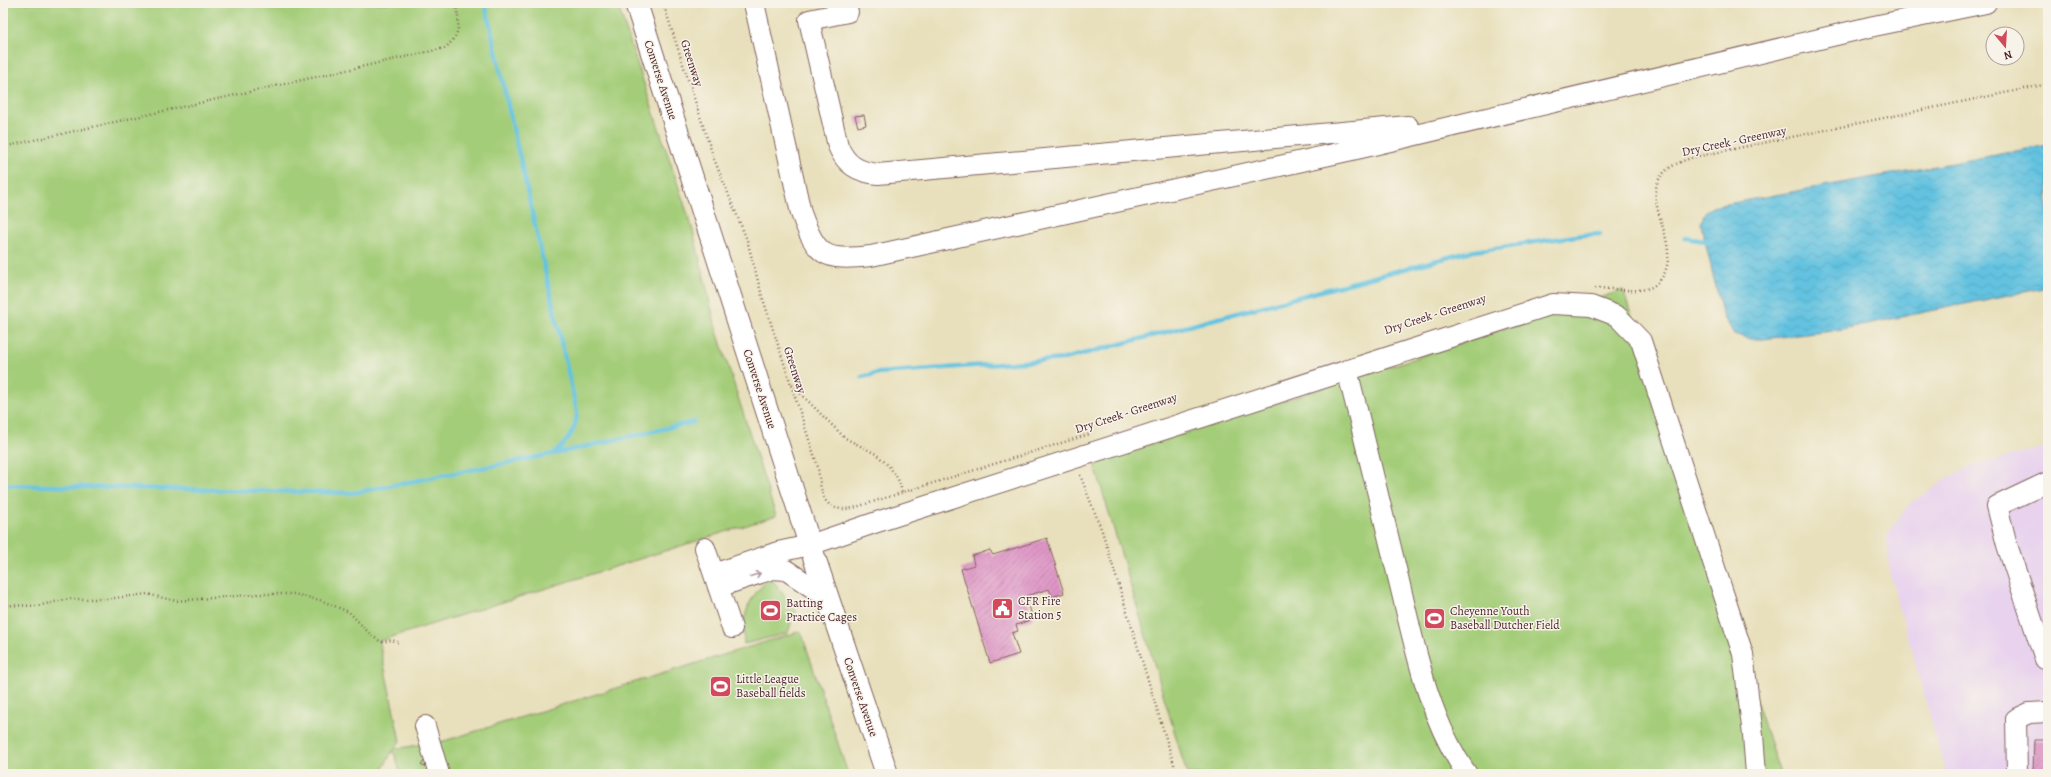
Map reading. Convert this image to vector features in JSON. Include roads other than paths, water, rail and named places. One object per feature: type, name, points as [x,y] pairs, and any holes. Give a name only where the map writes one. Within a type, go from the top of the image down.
[{"type":"main road","name":"Converse Avenue","points":[[636,3],[810,545],[887,774]]},
{"type":"lane","points":[[754,3],[801,213],[810,238],[817,248],[836,258],[871,256],[1339,153],[1874,26],[1986,3]]},
{"type":"lane","points":[[848,12],[809,20],[838,146],[843,158],[852,166],[864,172],[878,174],[1474,120]]},
{"type":"lane","points":[[716,580],[778,552],[810,545],[908,512],[1071,449],[1347,370],[1553,304],[1591,306],[1617,316],[1641,341],[1742,654],[1753,735],[1756,774]]},
{"type":"lane","points":[[1347,370],[1418,660],[1436,714],[1454,756],[1467,774]]},
{"type":"lane","points":[[2048,482],[1997,506],[2017,574],[2045,659],[2048,658]]},
{"type":"lane","points":[[705,548],[732,628]]},
{"type":"lane","points":[[716,580],[773,570],[786,570],[828,598]]},
{"type":"lane","points":[[2016,774],[2016,720],[2029,713],[2048,712]]},
{"type":"lane","points":[[425,726],[439,774]]},
{"type":"water","points":[[2048,145],[2048,287],[1832,331],[1754,340],[1734,334],[1722,313],[1701,224],[1704,214],[1712,207]]},
{"type":"waterway","points":[[485,3],[577,412],[573,430],[567,440],[554,453]]},
{"type":"waterway","points":[[862,377],[879,373],[1064,359],[1468,252],[1583,235],[1600,234]]},
{"type":"waterway","points":[[1685,238],[1705,241]]},
{"type":"waterway","points":[[3,485],[353,493],[553,454],[694,422]]},
{"type":"place","name":"CFR Fire Station 5","points":[[1002,608]]},
{"type":"place","name":"Batting Practice Cages","points":[[771,610]]},
{"type":"place","name":"Cheyenne Youth Baseball Dutcher Field","points":[[1435,618]]},
{"type":"place","name":"Little League Baseball fields","points":[[721,686]]}]
